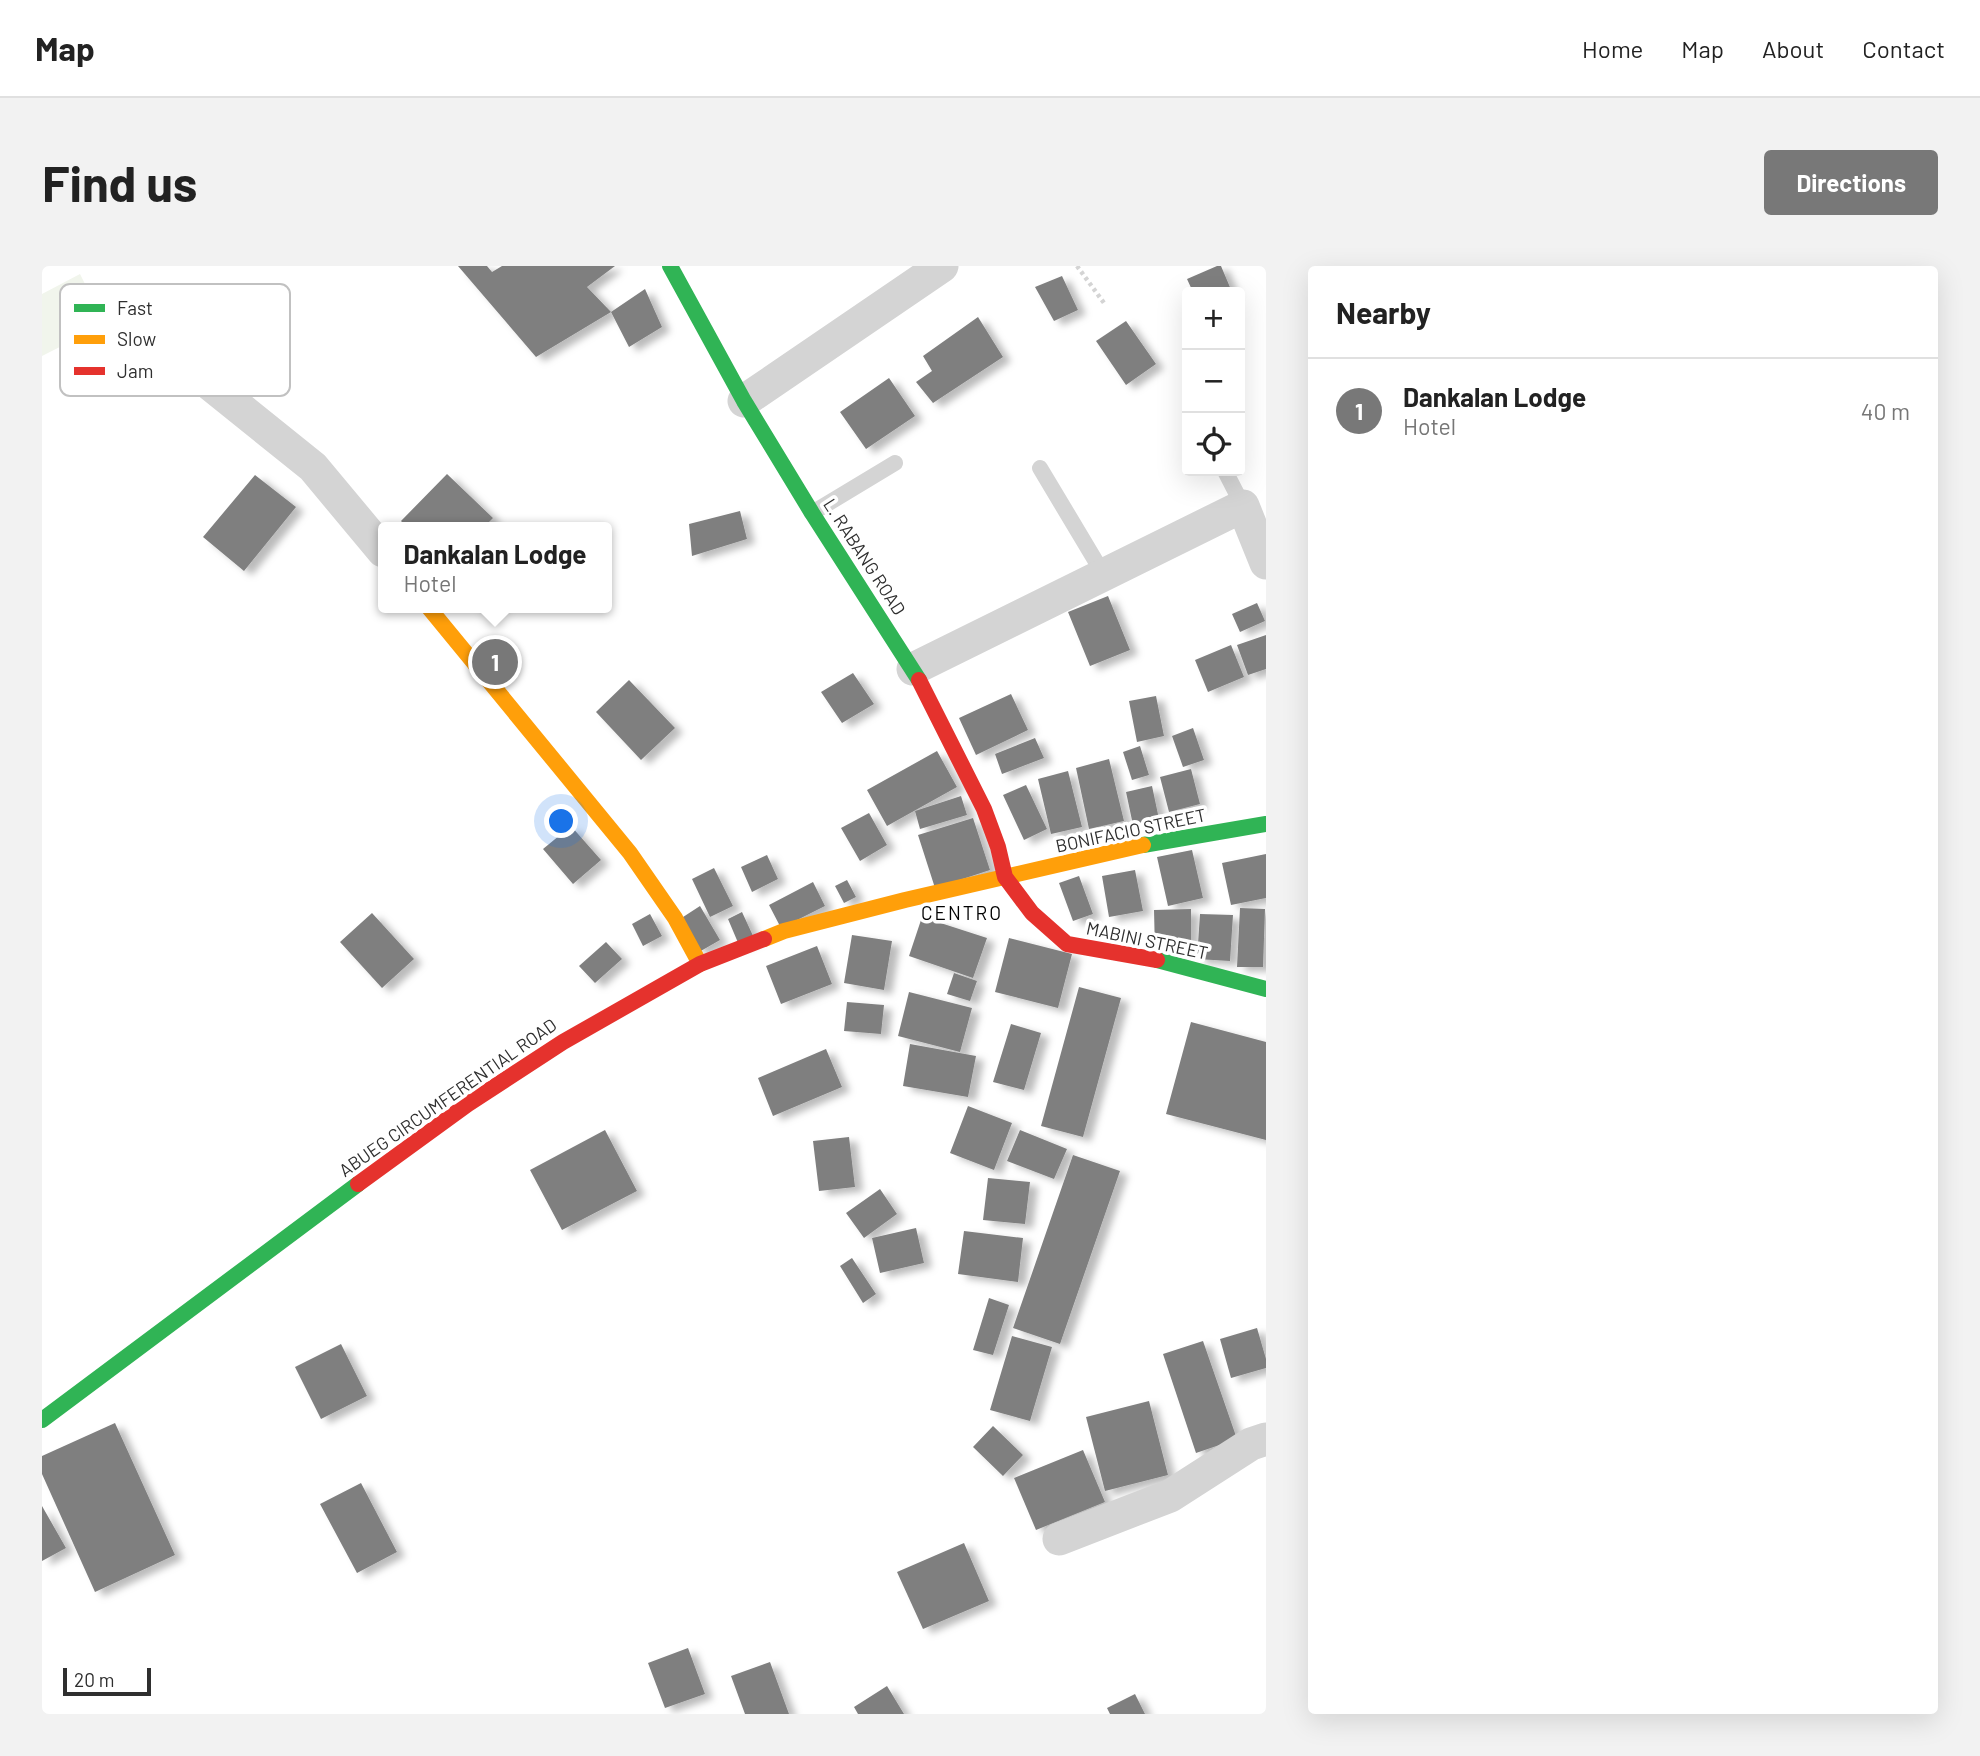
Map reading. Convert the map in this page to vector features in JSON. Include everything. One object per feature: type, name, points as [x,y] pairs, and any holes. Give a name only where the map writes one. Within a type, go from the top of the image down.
[{"type":"street","name":"L. RABANG ROAD","points":[[670,266],[744,401],[812,513],[913,669],[984,809],[998,847],[1005,877]]},
{"type":"street","points":[[744,401],[942,266]]},
{"type":"street","points":[[225,396],[313,467],[378,545]]},
{"type":"street","points":[[913,669],[1243,506],[1266,563]]},
{"type":"street","points":[[433,613],[630,853],[676,918],[700,964]]},
{"type":"street","name":"BONIFACIO STREET","points":[[1005,877],[1163,841],[1266,824]]},
{"type":"street","name":"ABUEG CIRCUMFERENTIAL ROAD","points":[[42,1420],[260,1255],[468,1104],[563,1042],[700,964],[784,931],[1005,877]]},
{"type":"street","name":"MABINI STREET","points":[[1005,877],[1031,913],[1067,944],[1160,961],[1266,989]]},
{"type":"street","points":[[1059,1539],[1170,1496],[1251,1444],[1266,1439]]},
{"type":"lane","points":[[812,513],[895,463]]},
{"type":"lane","points":[[1040,468],[1104,575]]},
{"type":"lane","points":[[1228,476],[1243,506]]},
{"type":"path","points":[[1077,266],[1104,303]]},
{"type":"shaded area","points":[[80,274],[85,284],[61,284]]},
{"type":"shaded area","points":[[60,285],[60,347],[42,356],[42,294]]},
{"type":"building","points":[[458,266],[487,266],[492,272],[502,266],[615,266],[587,287],[611,312],[536,357]]},
{"type":"building","points":[[1221,266],[1230,287],[1191,287],[1187,279]]},
{"type":"building","points":[[1062,276],[1078,310],[1054,321],[1035,287]]},
{"type":"building","points":[[645,289],[662,327],[629,347],[611,312]]},
{"type":"building","points":[[978,317],[1003,357],[933,403],[916,382],[932,371],[923,356]]},
{"type":"building","points":[[1126,321],[1156,364],[1126,385],[1096,341]]},
{"type":"building","points":[[889,378],[915,416],[866,449],[840,412]]},
{"type":"building","points":[[447,474],[493,518],[489,522],[401,521]]},
{"type":"building","points":[[255,475],[296,507],[244,571],[203,537]]},
{"type":"building","points":[[740,511],[747,539],[692,556],[689,524]]},
{"type":"building","points":[[1108,596],[1130,650],[1090,666],[1068,612]]},
{"type":"building","points":[[1257,603],[1265,621],[1240,632],[1232,614]]},
{"type":"building","points":[[1266,635],[1266,669],[1248,675],[1237,645]]},
{"type":"building","points":[[1231,645],[1244,677],[1208,692],[1195,660]]},
{"type":"building","points":[[853,673],[874,704],[842,723],[821,692]]},
{"type":"building","points":[[629,680],[675,728],[641,760],[596,712]]},
{"type":"building","points":[[1011,694],[1028,730],[976,755],[959,718]]},
{"type":"building","points":[[1156,696],[1164,736],[1137,742],[1129,701]]},
{"type":"building","points":[[1193,728],[1204,760],[1183,767],[1172,736]]},
{"type":"building","points":[[1035,738],[1044,758],[1002,774],[995,754]]},
{"type":"building","points":[[1140,746],[1149,775],[1132,780],[1123,752]]},
{"type":"building","points":[[937,751],[957,787],[887,826],[867,790]]},
{"type":"building","points":[[1109,759],[1124,821],[1089,829],[1076,768]]},
{"type":"building","points":[[1191,769],[1200,804],[1169,812],[1160,777]]},
{"type":"building","points":[[1068,771],[1082,827],[1051,834],[1038,779]]},
{"type":"building","points":[[1026,785],[1047,829],[1024,840],[1003,795]]},
{"type":"building","points":[[1152,786],[1159,819],[1133,825],[1126,792]]},
{"type":"building","points":[[961,796],[967,815],[920,829],[915,811]]},
{"type":"building","points":[[869,813],[887,845],[860,861],[841,828]]},
{"type":"building","points":[[973,818],[990,870],[935,888],[918,835]]},
{"type":"building","points":[[571,826],[601,860],[573,884],[543,849]]},
{"type":"building","points":[[1192,850],[1203,898],[1168,906],[1157,857]]},
{"type":"building","points":[[1266,854],[1266,898],[1231,905],[1222,863]]},
{"type":"building","points":[[767,855],[778,879],[752,892],[741,867]]},
{"type":"building","points":[[714,868],[733,906],[710,917],[692,879]]},
{"type":"building","points":[[1135,870],[1143,911],[1109,917],[1102,876]]},
{"type":"building","points":[[1079,876],[1093,914],[1073,921],[1059,883]]},
{"type":"building","points":[[847,880],[856,897],[844,903],[835,886]]},
{"type":"building","points":[[813,882],[825,906],[781,928],[769,905]]},
{"type":"building","points":[[700,906],[720,940],[699,952],[680,919]]},
{"type":"building","points":[[1240,908],[1265,909],[1263,967],[1237,967]]},
{"type":"building","points":[[1191,909],[1191,950],[1155,951],[1154,910]]},
{"type":"building","points":[[742,912],[754,938],[739,945],[728,919]]},
{"type":"building","points":[[372,913],[414,959],[382,988],[340,942]]},
{"type":"building","points":[[650,914],[662,936],[643,946],[632,924]]},
{"type":"building","points":[[1200,914],[1233,915],[1230,961],[1197,959]]},
{"type":"building","points":[[922,917],[987,938],[973,978],[909,956]]},
{"type":"building","points":[[852,935],[892,941],[884,990],[844,983]]},
{"type":"building","points":[[1009,938],[1072,954],[1058,1008],[995,992]]},
{"type":"building","points":[[606,942],[622,959],[595,983],[579,966]]},
{"type":"building","points":[[817,946],[832,984],[781,1004],[766,966]]},
{"type":"building","points":[[954,973],[977,981],[970,1001],[947,994]]},
{"type":"building","points":[[1079,987],[1121,998],[1083,1137],[1041,1126]]},
{"type":"building","points":[[909,992],[972,1008],[960,1052],[898,1036]]},
{"type":"building","points":[[847,1002],[884,1005],[881,1034],[844,1031]]},
{"type":"building","points":[[1191,1022],[1266,1042],[1266,1140],[1166,1114]]},
{"type":"building","points":[[1011,1024],[1041,1033],[1024,1090],[993,1082]]},
{"type":"building","points":[[910,1044],[976,1056],[968,1097],[903,1086]]},
{"type":"building","points":[[826,1049],[842,1087],[773,1116],[758,1078]]},
{"type":"building","points":[[968,1106],[1012,1123],[994,1170],[950,1153]]},
{"type":"building","points":[[605,1130],[637,1191],[562,1230],[530,1170]]},
{"type":"building","points":[[1020,1130],[1067,1149],[1054,1179],[1007,1161]]},
{"type":"building","points":[[849,1137],[855,1187],[819,1191],[813,1141]]},
{"type":"building","points":[[1073,1155],[1120,1171],[1060,1344],[1013,1328]]},
{"type":"building","points":[[988,1178],[1030,1182],[1025,1224],[983,1220]]},
{"type":"building","points":[[880,1189],[897,1214],[864,1238],[846,1213]]},
{"type":"building","points":[[916,1228],[924,1263],[880,1273],[872,1238]]},
{"type":"building","points":[[964,1231],[1023,1238],[1018,1282],[958,1274]]},
{"type":"building","points":[[852,1258],[876,1294],[863,1303],[840,1266]]},
{"type":"building","points":[[989,1298],[1009,1305],[993,1355],[973,1350]]},
{"type":"building","points":[[1257,1328],[1266,1368],[1231,1378],[1220,1339]]},
{"type":"building","points":[[1012,1336],[1052,1347],[1030,1421],[990,1410]]},
{"type":"building","points":[[1203,1341],[1237,1439],[1196,1453],[1163,1354]]},
{"type":"building","points":[[341,1344],[367,1396],[321,1419],[295,1367]]},
{"type":"building","points":[[1149,1401],[1168,1475],[1105,1491],[1086,1417]]},
{"type":"building","points":[[115,1423],[175,1555],[95,1592],[42,1474],[42,1456]]},
{"type":"building","points":[[993,1426],[1023,1455],[1003,1476],[973,1447]]},
{"type":"building","points":[[1083,1450],[1105,1502],[1036,1530],[1014,1478]]},
{"type":"building","points":[[361,1483],[397,1552],[357,1573],[320,1504]]},
{"type":"building","points":[[42,1506],[66,1548],[42,1561]]},
{"type":"building","points":[[964,1543],[989,1601],[923,1629],[897,1572]]},
{"type":"building","points":[[688,1648],[705,1694],[665,1708],[648,1663]]},
{"type":"building","points":[[770,1662],[789,1714],[745,1714],[731,1676]]},
{"type":"building","points":[[887,1686],[904,1714],[858,1714],[854,1707]]},
{"type":"building","points":[[1135,1694],[1145,1714],[1110,1714],[1107,1708]]},
{"type":"traffic: fast","points":[[670,266],[744,401],[919,680]]},
{"type":"traffic: fast","points":[[1143,845],[1266,824]]},
{"type":"traffic: fast","points":[[1157,960],[1266,989]]},
{"type":"traffic: fast","points":[[42,1420],[358,1184]]},
{"type":"traffic: slow","points":[[433,613],[630,853],[675,918],[700,964]]},
{"type":"traffic: slow","points":[[764,939],[784,931],[905,900],[1143,845]]},
{"type":"traffic: jam","points":[[919,680],[984,809],[998,847],[1005,877],[1032,913],[1067,944],[1157,960]]},
{"type":"traffic: jam","points":[[358,1184],[468,1104],[563,1042],[700,964],[764,939]]},
{"type":"place","name":"Dankalan Lodge","points":[[495,662]]},
{"type":"district","name":"CENTRO","points":[[962,913]]}]
